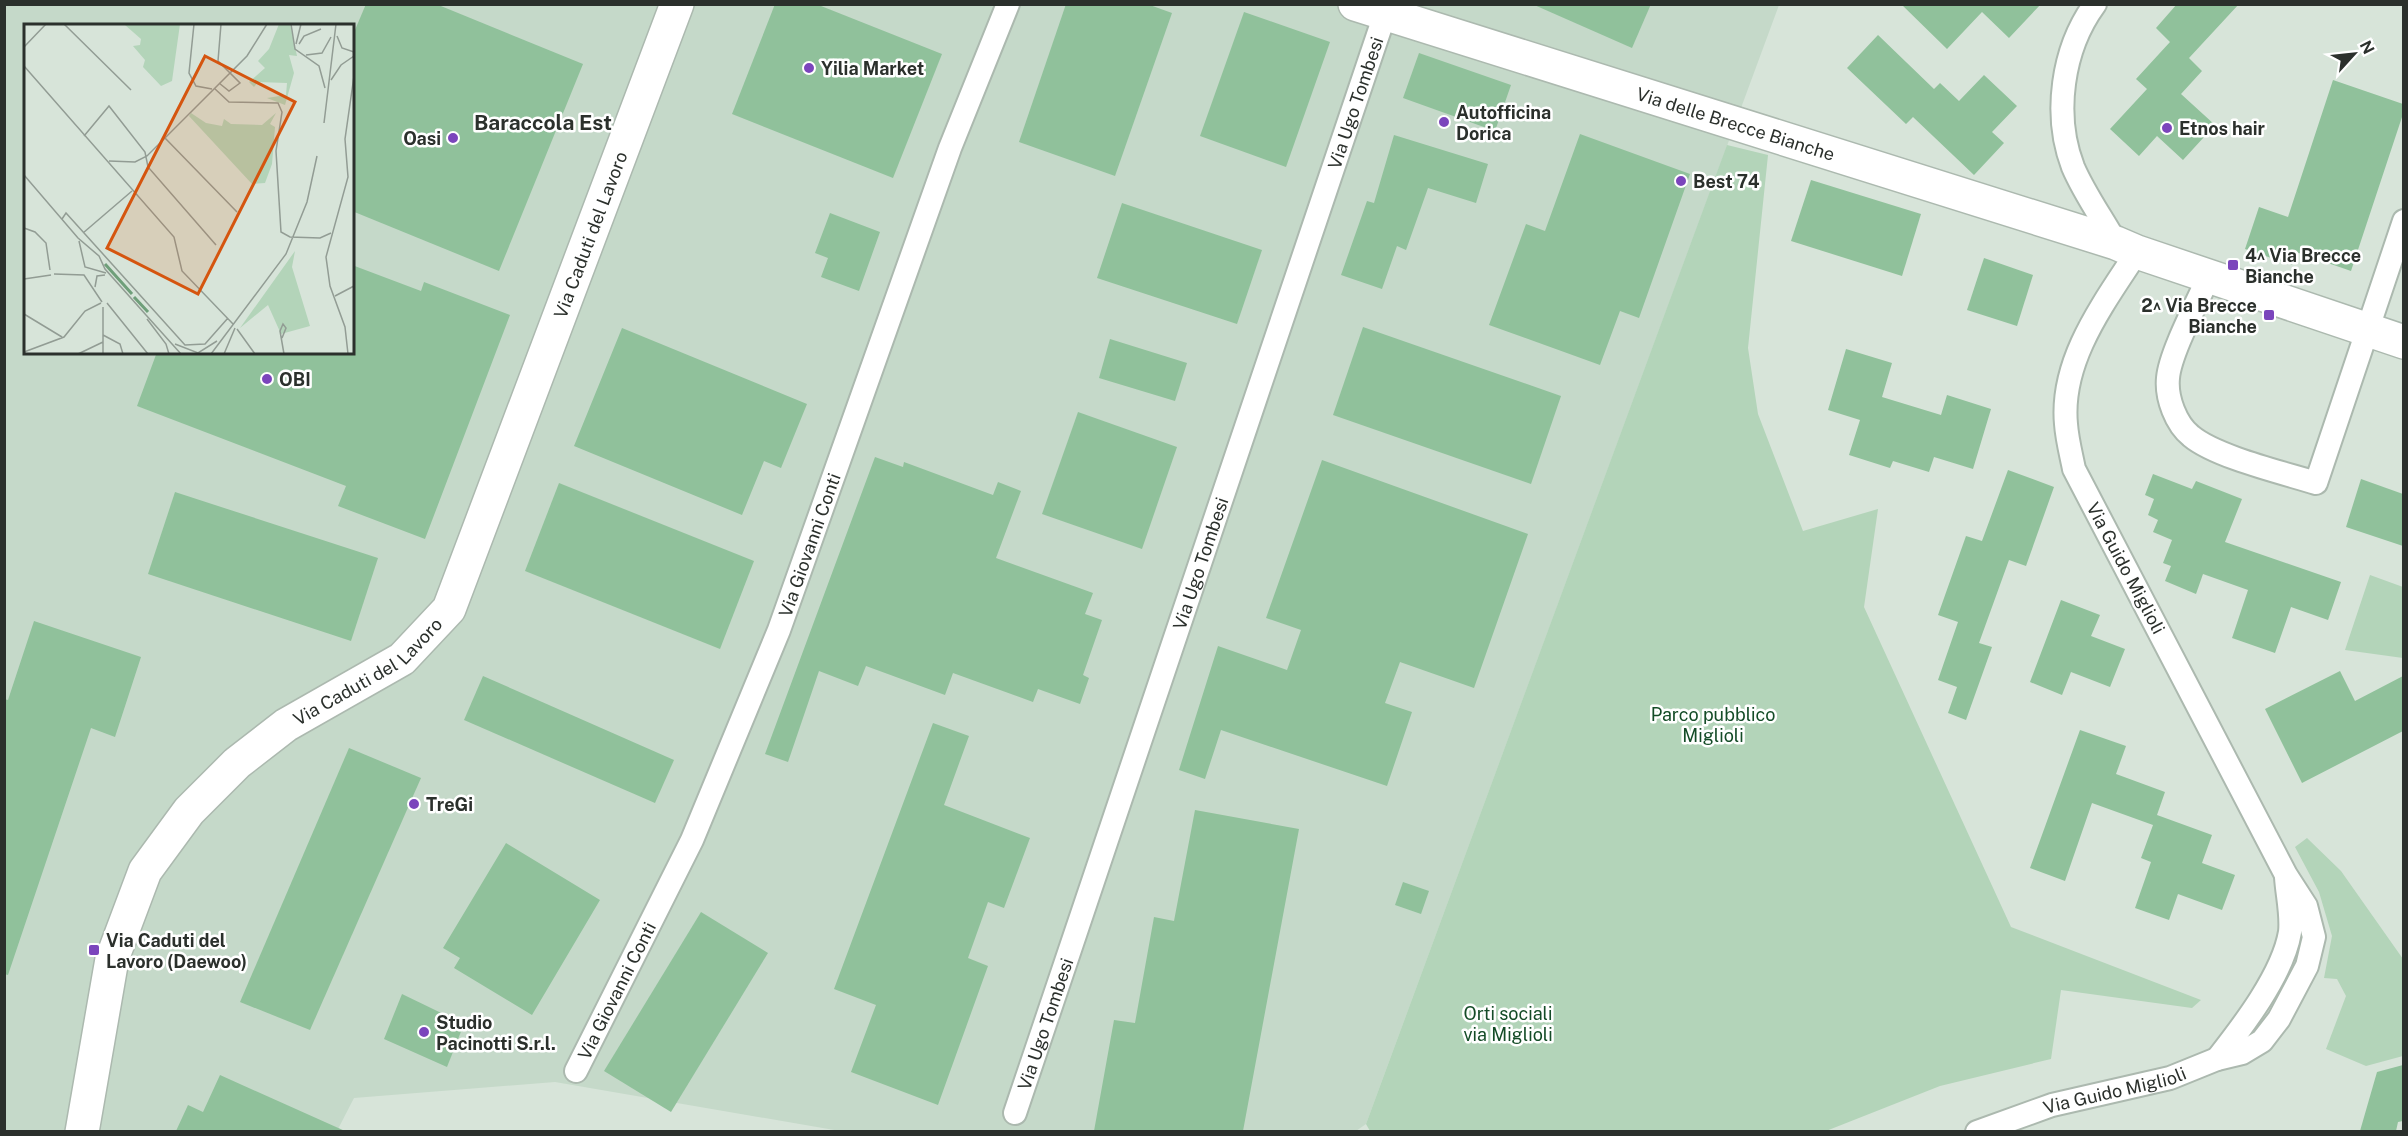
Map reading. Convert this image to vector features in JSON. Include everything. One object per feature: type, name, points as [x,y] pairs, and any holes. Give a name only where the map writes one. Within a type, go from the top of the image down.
[{"type":"street","name":"Via Caduti del Lavoro","points":[[82,1131],[112,959],[145,871],[189,811],[237,763],[286,724],[402,659],[448,609],[677,4]]},
{"type":"street","name":"Via Giovanni Conti","points":[[576,1071],[692,840],[770,652],[950,148],[1008,4]]},
{"type":"street","points":[[2095,4],[2086,16],[2066,67],[2061,125],[2073,168],[2127,248]]},
{"type":"street","name":"Via delle Brecce Bianche","points":[[1370,9],[2127,248],[2403,342]]},
{"type":"street","name":"Via Ugo Tombesi","points":[[1015,1113],[1370,9]]},
{"type":"street","points":[[2209,276],[2168,377],[2169,397],[2178,418],[2190,435],[2221,452],[2316,483],[2403,221]]},
{"type":"street","name":"Via Guido Miglioli","points":[[1977,1131],[2052,1105],[2170,1078],[2217,1059],[2245,1024],[2283,958],[2290,931],[2286,875],[2074,469],[2065,422],[2070,370],[2127,248]]},
{"type":"shaded area","points":[[5,5],[1779,5],[1366,1124],[1356,1131],[840,1131],[555,1082],[354,1098],[337,1131],[5,1132]]},
{"type":"green space","name":"Parco pubblico Miglioli","points":[[1727,145],[1768,155],[1748,348],[1758,414],[1803,531],[1878,509],[1864,607],[2011,927],[2201,1000],[2192,1008],[2061,990],[2051,1059],[1940,1086],[1826,1131],[1370,1131],[1366,1124]]},
{"type":"green space","points":[[2370,575],[2403,587],[2403,658],[2345,650]]},
{"type":"green space","points":[[2307,838],[2341,871],[2403,959],[2403,1056],[2366,1066],[2326,1049],[2346,996],[2337,979],[2324,978],[2332,936],[2319,892],[2295,847]]},
{"type":"building","name":"Oasi","points":[[366,4],[436,4],[583,64],[499,271],[354,212],[354,32]]},
{"type":"building","points":[[775,4],[816,4],[942,54],[893,178],[732,114]]},
{"type":"building","points":[[1066,4],[1147,4],[1172,13],[1115,176],[1019,142]]},
{"type":"building","points":[[1532,4],[1651,4],[1632,48]]},
{"type":"building","points":[[1901,4],[2041,4],[2009,38],[1982,12],[1947,49]]},
{"type":"building","points":[[2177,4],[2239,4],[2189,58],[2202,71],[2181,94],[2215,125],[2183,160],[2157,136],[2139,156],[2110,129],[2147,89],[2136,79],[2170,42],[2156,28]]},
{"type":"building","points":[[1244,12],[1330,42],[1286,167],[1200,136]]},
{"type":"building","points":[[1878,35],[1934,89],[1940,83],[1959,101],[1984,75],[2017,106],[1992,132],[2004,143],[1974,175],[1913,117],[1906,124],[1847,68]]},
{"type":"building","points":[[1419,53],[1511,85],[1495,131],[1403,98]]},
{"type":"building","points":[[2333,80],[2403,104],[2403,114],[2351,271],[2296,252],[2292,265],[2245,249],[2259,207],[2288,217]]},
{"type":"building","points":[[1580,134],[1690,174],[1639,318],[1620,311],[1600,365],[1489,325],[1526,224],[1545,231]]},
{"type":"building","points":[[1394,135],[1488,164],[1476,203],[1428,188],[1406,250],[1397,246],[1382,289],[1341,275],[1367,201],[1374,203]]},
{"type":"building","points":[[1811,180],[1921,214],[1902,276],[1791,241]]},
{"type":"building","points":[[1122,203],[1262,250],[1237,324],[1097,278]]},
{"type":"building","points":[[830,213],[880,232],[859,291],[821,277],[828,258],[815,253]]},
{"type":"building","points":[[1984,258],[2033,275],[2017,326],[1967,310]]},
{"type":"building","points":[[354,266],[421,291],[424,282],[510,315],[425,539],[338,506],[346,486],[137,406],[156,354],[354,354]]},
{"type":"building","points":[[1363,327],[1561,396],[1531,484],[1333,415]]},
{"type":"building","points":[[622,328],[807,404],[781,468],[764,461],[742,515],[574,446]]},
{"type":"building","points":[[1110,339],[1187,363],[1175,401],[1099,378]]},
{"type":"building","points":[[1846,349],[1892,363],[1882,397],[1941,415],[1947,395],[1991,409],[1973,469],[1934,457],[1929,472],[1893,461],[1890,468],[1849,455],[1860,420],[1828,410]]},
{"type":"building","points":[[1078,412],[1177,447],[1142,549],[1042,514]]},
{"type":"building","points":[[875,457],[903,467],[904,462],[993,495],[998,482],[1021,491],[996,558],[1093,593],[1085,614],[1102,620],[1083,675],[1089,678],[1080,704],[1038,689],[1033,702],[953,673],[945,695],[866,666],[858,686],[819,671],[788,762],[765,754]]},
{"type":"building","points":[[1322,460],[1528,534],[1474,688],[1400,662],[1385,703],[1412,712],[1387,786],[1221,730],[1205,779],[1179,770],[1218,646],[1287,670],[1301,630],[1266,618]]},
{"type":"building","points":[[2008,470],[2054,487],[2026,566],[2009,560],[1979,643],[1992,647],[1966,720],[1948,713],[1957,687],[1938,680],[1958,622],[1938,615],[1966,536],[1982,541]]},
{"type":"building","points":[[2153,474],[2192,489],[2196,481],[2242,499],[2225,542],[2341,582],[2328,620],[2291,607],[2275,653],[2232,638],[2248,590],[2203,574],[2196,594],[2165,581],[2171,566],[2163,563],[2172,540],[2153,532],[2158,520],[2148,515],[2154,499],[2145,495]]},
{"type":"building","points":[[2361,479],[2403,494],[2403,546],[2346,527]]},
{"type":"building","points":[[559,483],[754,561],[720,649],[525,571]]},
{"type":"building","points":[[175,492],[378,558],[351,641],[148,574]]},
{"type":"building","points":[[2061,600],[2100,615],[2091,636],[2125,649],[2110,687],[2071,672],[2062,695],[2030,682]]},
{"type":"building","points":[[34,621],[141,657],[115,737],[91,728],[8,975],[4,974],[4,699],[8,700]]},
{"type":"building","points":[[2340,671],[2355,701],[2403,676],[2403,731],[2302,783],[2265,709]]},
{"type":"building","points":[[483,676],[674,760],[655,803],[464,720]]},
{"type":"building","points":[[933,723],[969,736],[944,805],[1030,838],[1004,908],[988,902],[968,958],[988,966],[938,1105],[851,1072],[876,1005],[834,989]]},
{"type":"building","points":[[2080,730],[2126,746],[2116,774],[2165,792],[2157,815],[2212,835],[2202,863],[2235,875],[2222,910],[2178,894],[2169,920],[2135,908],[2151,862],[2141,858],[2153,825],[2092,803],[2065,881],[2030,868]]},
{"type":"building","points":[[349,748],[421,778],[310,1030],[240,1002]]},
{"type":"building","points":[[1195,810],[1299,829],[1243,1131],[1094,1131],[1114,1020],[1135,1023],[1154,917],[1174,921]]},
{"type":"building","points":[[506,843],[600,900],[532,1015],[454,968],[460,958],[443,948]]},
{"type":"building","points":[[1403,882],[1429,891],[1421,914],[1395,905]]},
{"type":"building","points":[[701,912],[768,953],[671,1112],[604,1071]]},
{"type":"building","name":"Studio Pacinotti S.r.l.","points":[[402,994],[464,1024],[447,1067],[384,1039]]},
{"type":"building","points":[[2403,1065],[2403,1121],[2398,1122],[2396,1131],[2360,1131],[2377,1072]]},
{"type":"building","points":[[220,1075],[345,1131],[176,1131],[188,1105],[203,1112]]},
{"type":"place","name":"Yilia Market","points":[[809,68]]},
{"type":"place","name":"Autofficina Dorica","points":[[1444,122]]},
{"type":"place","name":"Etnos hair","points":[[2167,128]]},
{"type":"place","name":"Oasi","points":[[453,138]]},
{"type":"place","name":"Best 74","points":[[1681,181]]},
{"type":"place","name":"4^ Via Brecce Bianche","points":[[2233,265]]},
{"type":"place","name":"2^ Via Brecce Bianche","points":[[2269,315]]},
{"type":"place","name":"OBI","points":[[267,379]]},
{"type":"place","name":"TreGi","points":[[414,804]]},
{"type":"place","name":"Via Caduti del Lavoro (Daewoo)","points":[[94,950]]},
{"type":"place","name":"Studio Pacinotti S.r.l.","points":[[424,1032]]},
{"type":"district","name":"Baraccola Est","points":[[543,122]]},
{"type":"park label","name":"Orti sociali via Miglioli","points":[[1508,1023]]}]
